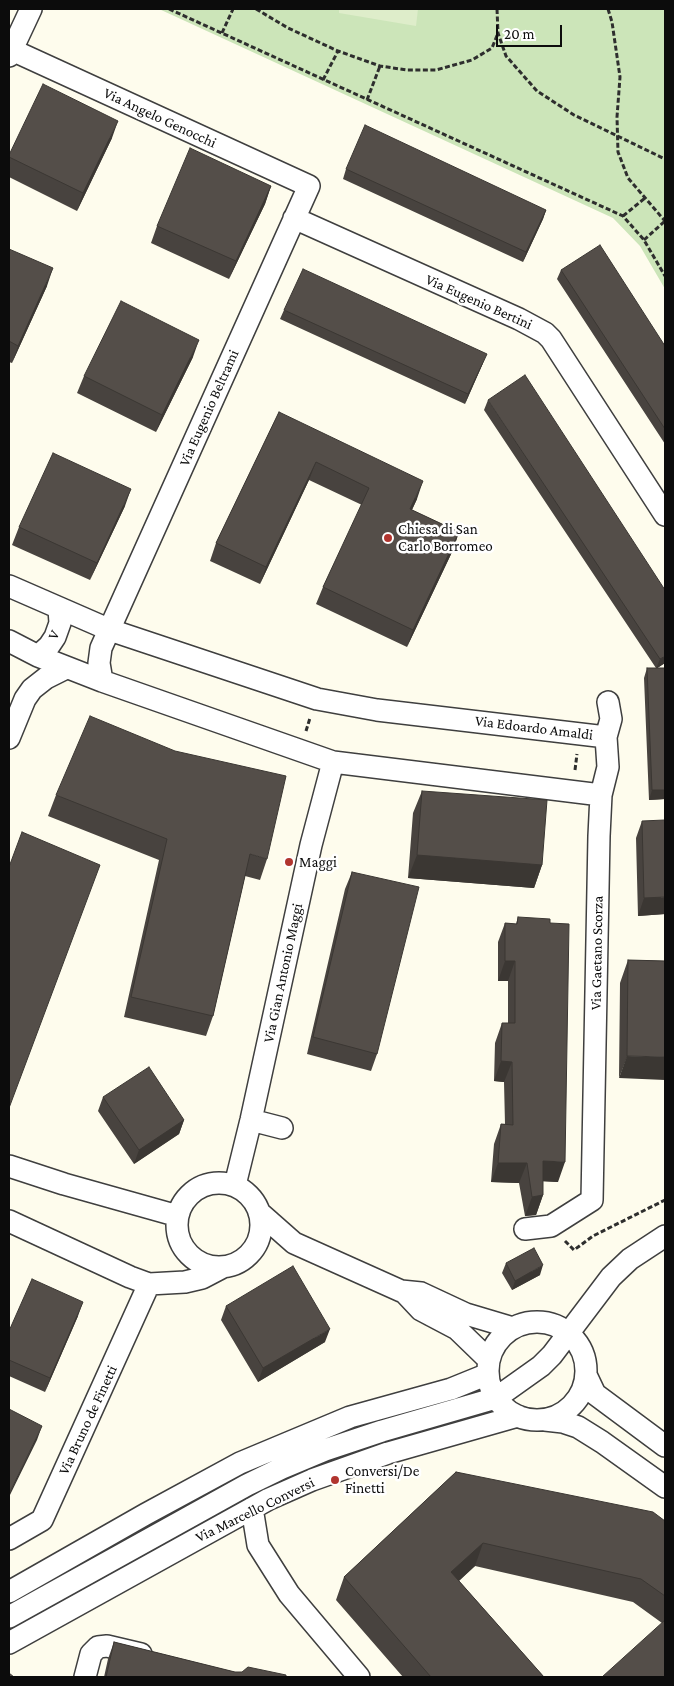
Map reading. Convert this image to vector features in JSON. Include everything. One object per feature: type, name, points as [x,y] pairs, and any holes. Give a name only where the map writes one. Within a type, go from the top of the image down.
[{"type":"street","points":[[10,53],[31,9]]},
{"type":"street","name":"Via Angelo Genocchi","points":[[10,53],[308,186]]},
{"type":"street","name":"Via Eugenio Beltrami","points":[[110,630],[308,186]]},
{"type":"street","name":"Via Eugenio Bertini","points":[[294,218],[519,319],[552,339],[665,516]]},
{"type":"street","name":"Via Edoardo Amaldi","points":[[9,586],[110,630],[336,704],[606,737],[608,767],[601,795]]},
{"type":"street","name":"V","points":[[38,656],[49,646],[55,637],[60,623],[59,609]]},
{"type":"street","points":[[102,681],[99,663],[100,652],[110,630]]},
{"type":"street","points":[[9,641],[66,668],[333,762],[601,795]]},
{"type":"street","points":[[9,738],[25,699],[32,689],[46,678],[66,668]]},
{"type":"street","points":[[606,737],[611,719],[608,702]]},
{"type":"street","name":"Via Gian Antonio Maggi","points":[[235,1185],[311,845],[333,762]]},
{"type":"street","name":"Via Gaetano Scorza","points":[[551,1226],[592,1200],[601,795]]},
{"type":"street","points":[[251,1120],[282,1128]]},
{"type":"street","points":[[9,1166],[64,1184],[178,1216]]},
{"type":"street","points":[[223,1267],[210,1266],[198,1261],[180,1242],[177,1229],[178,1216],[182,1204],[189,1194],[199,1187],[223,1182],[235,1185],[251,1196],[260,1213],[294,1243],[405,1292],[421,1293],[466,1314],[513,1328]]},
{"type":"street","points":[[9,1221],[130,1278],[149,1284],[185,1282],[202,1278],[223,1267],[236,1264],[247,1257],[256,1247],[262,1231],[260,1213]]},
{"type":"street","points":[[525,1229],[551,1226]]},
{"type":"street","name":"Via Marcello Conversi","points":[[9,1617],[247,1485],[289,1465],[374,1433],[496,1398],[541,1366],[611,1277],[624,1264],[638,1252],[665,1236]]},
{"type":"street","points":[[256,1247],[294,1243]]},
{"type":"street","name":"Via Bruno de Finetti","points":[[9,1539],[42,1520],[149,1284]]},
{"type":"street","points":[[405,1292],[421,1310],[457,1329],[488,1367]]},
{"type":"street","points":[[665,1446],[596,1394],[586,1375],[583,1354],[577,1343],[568,1333],[555,1325],[541,1322],[526,1322],[502,1336],[494,1348],[488,1367],[490,1385],[496,1398],[504,1408],[527,1419],[563,1422],[578,1428],[602,1442],[665,1487]]},
{"type":"street","points":[[9,1592],[240,1463],[350,1417],[451,1389],[488,1367]]},
{"type":"street","points":[[545,1420],[560,1414],[573,1404],[582,1391],[586,1375]]},
{"type":"street","name":"Via Marcello Conversi","points":[[9,1643],[252,1508],[312,1480],[381,1456],[518,1416]]},
{"type":"street","points":[[252,1508],[258,1545],[289,1594],[359,1677]]},
{"type":"street","points":[[85,1677],[91,1654],[98,1647],[107,1646],[155,1658]]},
{"type":"path","points":[[169,9],[623,216],[644,240],[665,276]]},
{"type":"path","points":[[222,33],[233,9]]},
{"type":"path","points":[[256,9],[288,28],[338,51],[380,66],[407,70],[436,70],[472,60],[492,48],[498,33]]},
{"type":"path","points":[[497,9],[498,33],[506,56],[537,91],[574,115],[665,159]]},
{"type":"path","points":[[608,9],[612,22],[620,77],[618,152],[628,178],[665,221],[644,240]]},
{"type":"path","points":[[323,80],[338,51]]},
{"type":"path","points":[[367,100],[380,66]]},
{"type":"path","points":[[623,216],[645,198]]},
{"type":"path","points":[[306,733],[311,716]]},
{"type":"path","points":[[575,774],[578,744]]},
{"type":"path","points":[[551,1226],[574,1250],[593,1236],[665,1200]]},
{"type":"green space","points":[[159,9],[665,9],[665,289],[640,246],[613,218]]},
{"type":"green space","points":[[339,9],[418,9],[416,26],[339,13]]},
{"type":"building","points":[[43,84],[118,121],[83,193],[9,157]]},
{"type":"building","points":[[365,125],[546,210],[526,252],[346,169]]},
{"type":"building","points":[[190,148],[271,186],[236,261],[157,226]]},
{"type":"building","points":[[600,245],[665,346],[665,429],[561,270]]},
{"type":"building","points":[[9,249],[53,268],[18,346],[9,341]]},
{"type":"building","points":[[303,269],[487,354],[468,394],[284,310]]},
{"type":"building","points":[[121,301],[199,340],[162,415],[84,376]]},
{"type":"building","points":[[525,375],[665,590],[665,656],[660,659],[488,400]]},
{"type":"building","name":"Chiesa di San Carlo Borromeo","points":[[279,412],[423,481],[410,509],[459,532],[413,630],[323,587],[369,488],[316,462],[266,567],[216,543]]},
{"type":"building","points":[[53,453],[131,489],[97,563],[19,527]]},
{"type":"building","points":[[647,668],[665,668],[665,790],[652,790]]},
{"type":"building","points":[[90,716],[175,751],[286,776],[267,859],[250,854],[213,1016],[131,997],[167,839],[56,795]]},
{"type":"building","points":[[422,791],[547,800],[542,865],[417,855]]},
{"type":"building","points":[[665,820],[665,897],[644,898],[642,821]]},
{"type":"building","points":[[22,832],[100,865],[9,1108],[9,867]]},
{"type":"building","points":[[352,872],[419,887],[377,1054],[313,1037]]},
{"type":"building","points":[[518,917],[550,919],[550,923],[569,924],[565,1162],[543,1161],[543,1195],[532,1197],[527,1163],[498,1163],[501,1124],[513,1125],[512,1062],[501,1061],[502,1023],[515,1023],[515,961],[505,961],[505,923],[517,924]]},
{"type":"building","points":[[628,960],[665,961],[665,1057],[627,1056]]},
{"type":"building","points":[[149,1067],[184,1120],[139,1150],[103,1097]]},
{"type":"building","points":[[534,1248],[543,1265],[515,1281],[506,1263]]},
{"type":"building","points":[[293,1266],[330,1329],[263,1368],[226,1306]]},
{"type":"building","points":[[32,1279],[83,1302],[50,1378],[9,1360],[9,1331]]},
{"type":"building","points":[[9,1409],[42,1426],[9,1494]]},
{"type":"building","points":[[456,1472],[653,1512],[665,1521],[665,1596],[641,1579],[483,1543],[451,1572],[544,1677],[431,1677],[344,1577]]},
{"type":"building","points":[[665,1620],[665,1677],[602,1677]]},
{"type":"building","points":[[114,1642],[235,1672],[242,1672],[248,1667],[286,1675],[286,1677],[106,1677]]},
{"type":"place","name":"Chiesa di San Carlo Borromeo","points":[[388,538]]},
{"type":"place","name":"Maggi","points":[[289,862]]},
{"type":"place","name":"Conversi/De Finetti","points":[[335,1480]]}]
